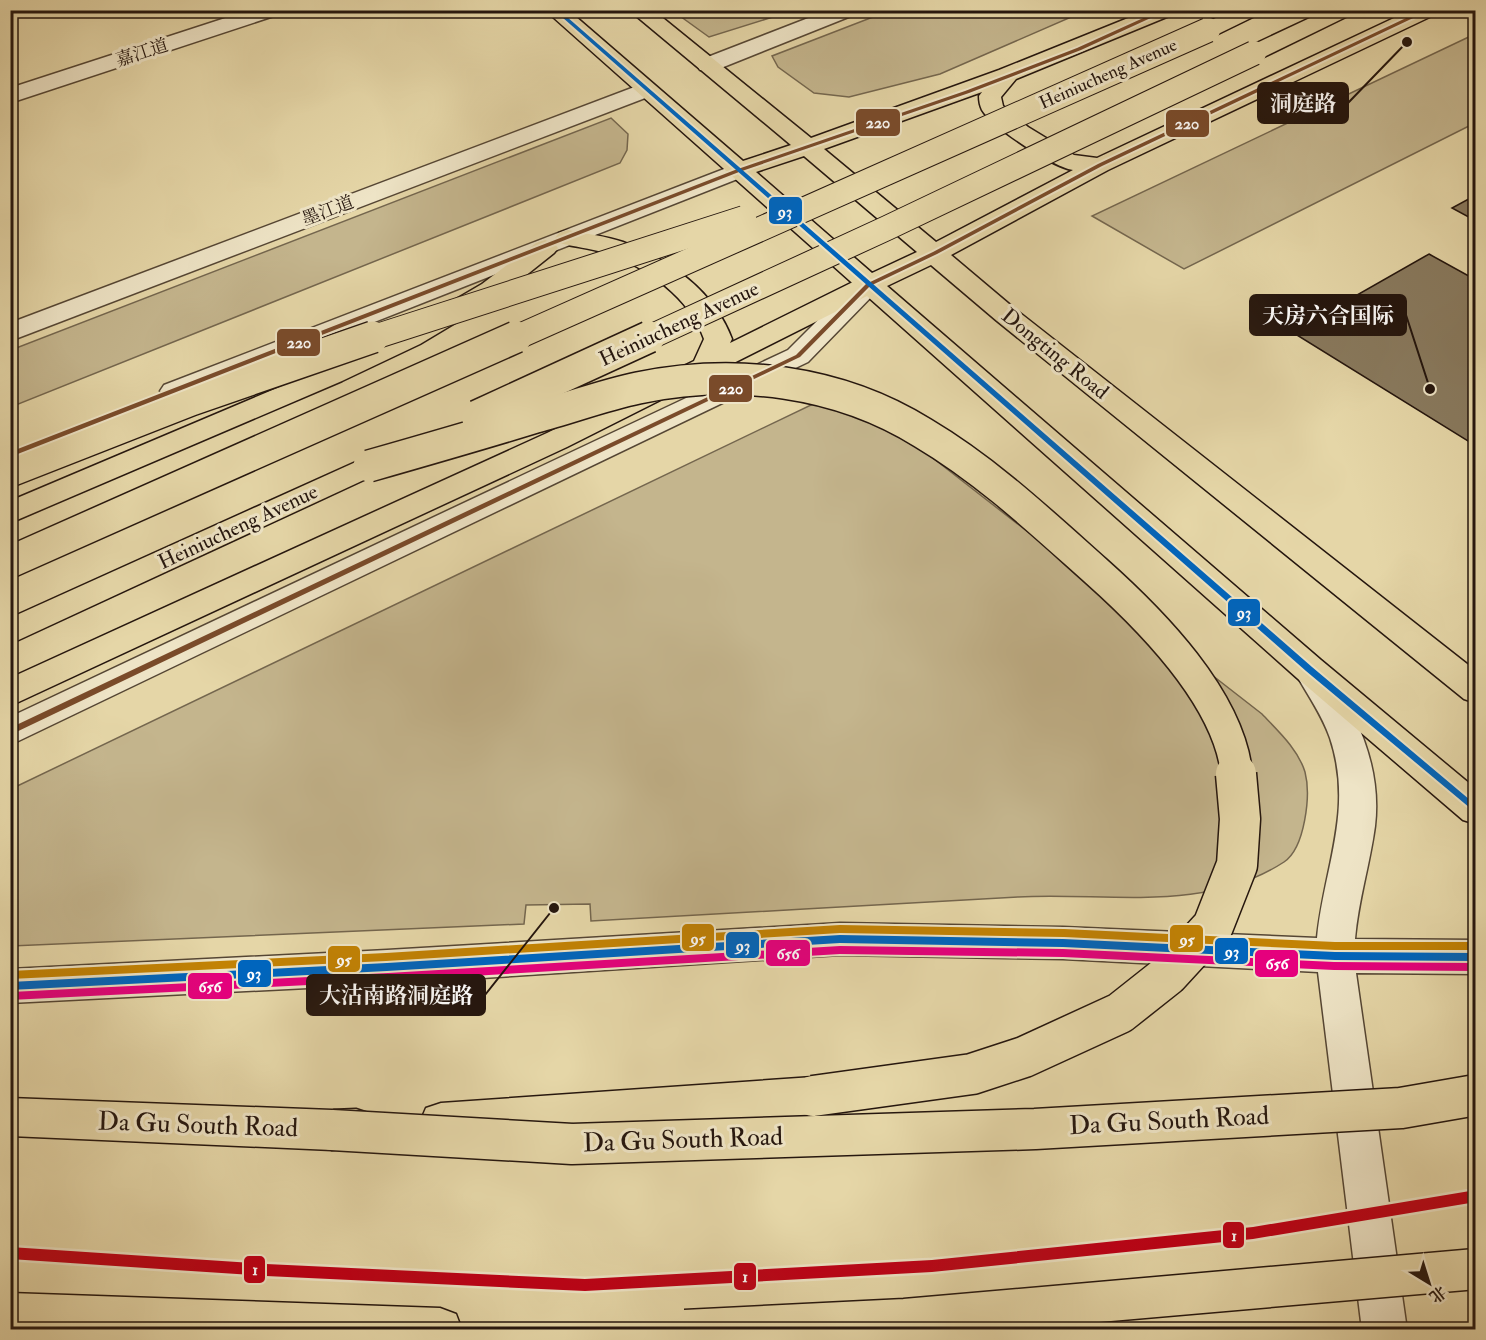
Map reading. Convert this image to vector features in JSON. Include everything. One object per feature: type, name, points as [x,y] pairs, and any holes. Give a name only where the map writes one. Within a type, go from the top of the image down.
[{"type":"main road","points":[[555,10],[1309,669],[1476,810]]},
{"type":"main road","name":"Dongting Road","points":[[639,10],[808,147],[1006,315],[1476,690]]},
{"type":"main road","name":"Heiniucheng Avenue","points":[[737,171],[1006,77],[1167,10]]},
{"type":"main road","name":"Heiniucheng Avenue","points":[[10,562],[1252,10]]},
{"type":"main road","name":"Heiniucheng Avenue","points":[[10,632],[887,228],[1345,10]]},
{"type":"main road","points":[[10,693],[556,440],[935,253],[1100,165],[1429,10]]},
{"type":"main road","points":[[1006,77],[990,96],[992,108],[1020,132],[1068,162],[1100,165]]},
{"type":"main road","points":[[10,471],[104,433],[444,313],[882,173]]},
{"type":"main road","points":[[10,513],[332,375],[453,315],[557,243],[614,247],[648,264],[693,295],[712,322],[718,339],[706,365]]},
{"type":"main road","points":[[332,1130],[813,1096],[972,1074],[1024,1058],[1120,1013],[1168,975],[1213,926],[1237,865],[1240,819],[1236,769],[1225,729],[1204,688],[1130,601],[1006,491],[967,460],[924,433],[858,401],[828,391],[776,380],[695,380],[638,388],[369,466]]},
{"type":"main road","name":"Da Gu South Road","points":[[10,1118],[332,1130],[572,1144],[1035,1129],[1401,1108],[1476,1095]]},
{"type":"main road","points":[[685,1329],[905,1319],[1476,1269]]},
{"type":"main road","points":[[10,1315],[440,1329]]},
{"type":"street","name":"嘉江道","points":[[10,96],[273,10]]},
{"type":"street","points":[[708,65],[849,10]]},
{"type":"street","name":"墨江道","points":[[10,333],[645,90]]},
{"type":"street","name":"Heiniucheng Avenue","points":[[10,454],[737,171]]},
{"type":"street","points":[[10,732],[798,356],[868,285]]},
{"type":"street","points":[[1309,669],[1331,700],[1344,726],[1359,781],[1358,817],[1336,920],[1335,956],[1385,1329]]},
{"type":"street","points":[[10,986],[387,967],[840,939],[1063,943],[1335,956],[1476,957]]},
{"type":"shaded area","points":[[773,10],[779,15],[709,37],[673,11]]},
{"type":"shaded area","points":[[891,10],[1085,11],[940,74],[849,97],[814,93],[778,67],[772,56]]},
{"type":"shaded area","points":[[1475,34],[1475,123],[1184,269],[1092,216]]},
{"type":"shaded area","points":[[611,118],[628,134],[627,150],[620,163],[11,407],[11,350]]},
{"type":"shaded area","points":[[813,404],[829,406],[859,416],[888,430],[929,455],[1262,714],[1293,748],[1305,772],[1307,807],[1305,820],[1297,845],[1291,855],[1284,862],[1253,878],[1221,889],[1188,895],[1018,897],[591,921],[590,904],[526,905],[524,924],[11,946],[11,789]]},
{"type":"building","points":[[1476,195],[1476,221],[1452,208]]},
{"type":"building","points":[[1429,254],[1476,280],[1476,446],[1292,332]]},
{"type":"transit line","name":"93","points":[[556,10],[1309,669],[1476,810]]},
{"type":"transit line","name":"220","points":[[10,455],[737,171],[967,92],[1079,49],[1166,10]]},
{"type":"transit line","name":"220","points":[[10,732],[798,356],[868,285],[935,253],[1100,165],[1428,10]]},
{"type":"transit line","name":"95","points":[[10,975],[386,957],[840,929],[1064,933],[1335,946],[1476,946]]},
{"type":"transit line","name":"93","points":[[10,986],[387,967],[840,939],[1063,943],[1335,956],[1476,957]]},
{"type":"transit line","name":"656","points":[[11,996],[388,977],[840,950],[1063,953],[1334,966],[1476,967]]},
{"type":"transit line","name":"1","points":[[10,1253],[266,1270],[585,1285],[932,1266],[1253,1233],[1476,1196]]},
{"type":"place","name":"洞庭路","points":[[1407,42]]},
{"type":"place","name":"天房六合国际","points":[[1430,389]]},
{"type":"place","name":"大沽南路洞庭路","points":[[554,908]]}]
